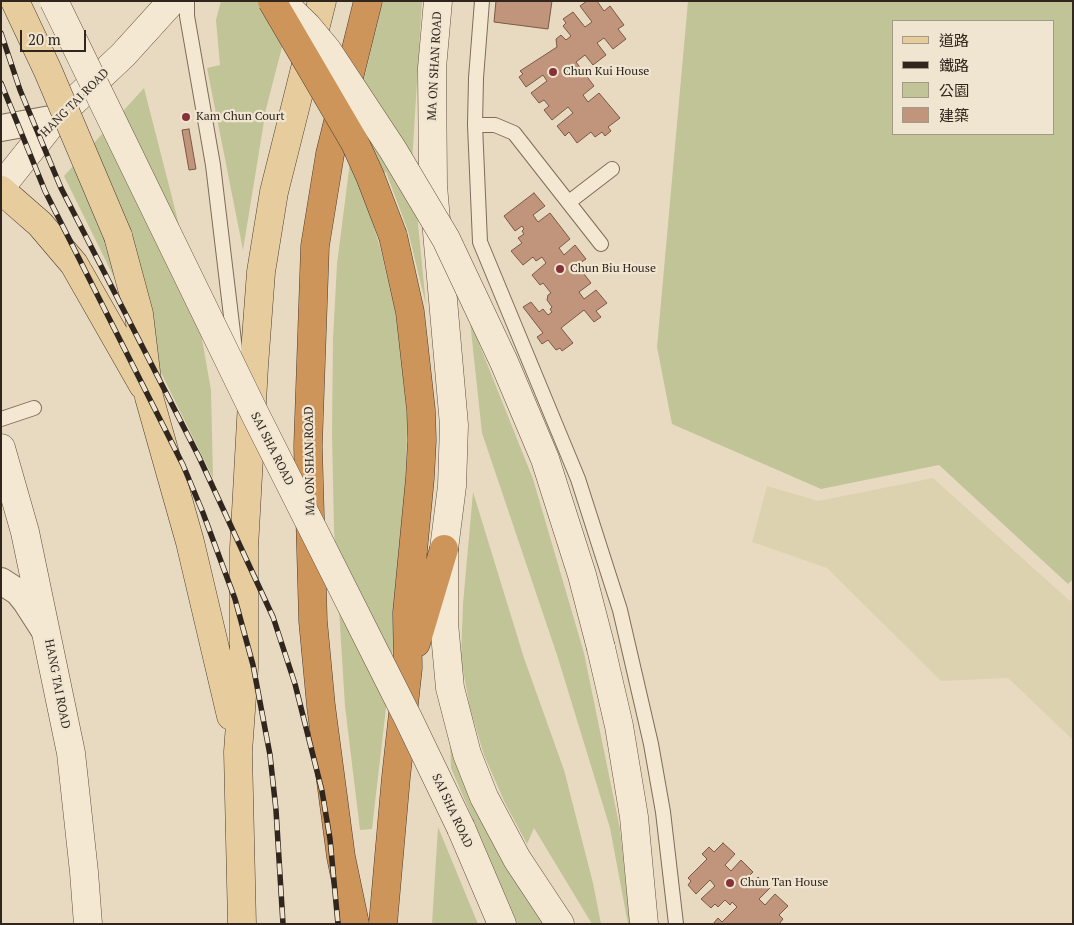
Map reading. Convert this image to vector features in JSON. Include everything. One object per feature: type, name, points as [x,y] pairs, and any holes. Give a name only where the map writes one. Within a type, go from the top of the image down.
[{"type":"highway","points":[[272,1],[330,97],[370,176],[399,257],[416,357],[422,440],[420,478],[407,613],[408,668],[383,924]]},
{"type":"highway","name":"MA ON SHAN ROAD","points":[[355,924],[341,857],[320,706],[313,621],[308,446],[315,246],[330,154],[368,1]]},
{"type":"highway","points":[[408,668],[444,549]]},
{"type":"main road","points":[[14,1],[48,71],[118,236],[139,314],[149,397],[190,542],[220,665],[238,752]]},
{"type":"main road","name":"SAI SHA ROAD","points":[[54,1],[256,416],[408,718],[461,828],[502,924]]},
{"type":"main road","name":"HANG TAI ROAD","points":[[1,189],[56,118],[123,55],[172,1]]},
{"type":"main road","points":[[281,1],[307,26],[327,50],[393,150],[446,240],[504,362],[545,459],[576,558],[601,648],[619,726],[634,817],[644,924]]},
{"type":"main road","points":[[242,924],[238,752],[244,668],[244,548],[261,272],[274,192],[322,1]]},
{"type":"main road","name":"MA ON SHAN ROAD","points":[[438,1],[432,68],[433,186],[454,426],[452,486],[444,549],[444,623],[448,671],[457,720],[467,754],[484,797],[498,827],[560,924]]},
{"type":"main road","points":[[1,189],[40,224],[74,264],[149,397]]},
{"type":"main road","name":"HANG TAI ROAD","points":[[1,448],[26,532],[48,634],[70,753],[88,924]]},
{"type":"street","points":[[1,128],[56,118]]},
{"type":"street","points":[[1,581],[18,592],[48,634]]},
{"type":"lane","points":[[187,1],[187,16],[220,213],[249,475]]},
{"type":"lane","points":[[482,1],[476,78],[475,125],[480,242],[578,478],[620,610],[651,744],[664,822],[676,924]]},
{"type":"lane","points":[[475,125],[495,125],[514,133],[602,244]]},
{"type":"lane","points":[[569,202],[612,169]]},
{"type":"lane","points":[[1,419],[34,408]]},
{"type":"shaded area","points":[[933,478],[1070,601],[1073,598],[1073,740],[1008,678],[941,681],[827,568],[752,542],[767,486],[818,501]]},
{"type":"green space","points":[[221,1],[294,1],[266,109],[243,250],[207,68],[220,65],[216,20]]},
{"type":"green space","points":[[383,1],[422,1],[412,163],[426,305],[408,231],[386,172],[362,188],[380,247],[398,324],[407,415],[406,503],[398,604],[372,829],[360,830],[345,706],[334,529],[333,339],[337,264],[350,162],[364,79]]},
{"type":"green space","points":[[688,1],[1073,1],[1073,579],[1068,584],[939,465],[821,489],[672,424],[657,347]]},
{"type":"green space","points":[[144,88],[188,260],[211,390],[213,478],[64,176]]},
{"type":"green space","points":[[470,321],[533,479],[584,653],[620,829],[630,924],[628,924],[610,828],[558,658],[482,433]]},
{"type":"green space","points":[[473,492],[524,658],[564,770],[593,883],[601,924],[592,924],[534,828],[527,844],[505,803],[484,755],[470,708],[461,659],[463,604]]},
{"type":"green space","points":[[450,741],[547,924],[518,924],[451,768]]},
{"type":"green space","points":[[438,827],[478,924],[432,924]]},
{"type":"building","points":[[496,1],[552,1],[548,29],[494,22]]},
{"type":"building","name":"Chun Kui House","points":[[587,1],[597,1],[604,11],[610,6],[624,25],[618,29],[626,39],[613,49],[604,38],[597,43],[606,55],[593,65],[585,55],[576,62],[594,86],[583,95],[588,102],[599,93],[620,118],[608,127],[611,131],[605,136],[602,132],[595,137],[591,132],[577,143],[569,132],[565,136],[557,126],[573,113],[568,107],[552,120],[544,110],[549,106],[544,100],[539,103],[531,93],[547,81],[543,75],[526,87],[519,77],[523,74],[520,71],[557,47],[556,39],[561,35],[566,40],[571,36],[563,26],[566,23],[563,19],[573,12],[585,27],[592,22],[580,6]]},
{"type":"building","points":[[189,129],[196,169],[189,170],[182,130]]},
{"type":"building","name":"Chun Biu House","points":[[534,193],[545,206],[533,215],[538,222],[550,213],[570,239],[559,248],[564,255],[575,245],[586,259],[577,265],[591,283],[579,292],[584,299],[596,290],[607,303],[596,311],[601,317],[594,322],[584,310],[561,328],[573,343],[562,351],[560,348],[556,350],[548,340],[542,344],[537,337],[543,333],[523,307],[531,302],[539,312],[543,309],[548,315],[552,312],[550,309],[552,307],[547,300],[548,295],[551,293],[543,283],[540,285],[532,275],[546,263],[542,257],[536,261],[533,257],[523,265],[511,251],[522,243],[518,238],[524,234],[522,231],[524,229],[522,226],[515,231],[504,216]]},
{"type":"building","name":"Chun Tan House","points":[[723,843],[735,854],[725,865],[731,871],[741,860],[753,872],[744,881],[749,886],[758,877],[770,888],[759,899],[765,905],[775,894],[788,906],[779,915],[783,919],[779,924],[713,924],[718,918],[722,922],[737,907],[732,902],[730,905],[725,900],[718,907],[715,904],[711,908],[701,899],[715,886],[710,880],[696,894],[688,885],[691,881],[688,878],[707,859],[702,854],[709,847],[714,852]]},
{"type":"railway","points":[[1,33],[20,90],[61,188],[199,457],[273,617],[295,684],[322,791],[330,839],[338,924]]},
{"type":"railway","points":[[1,83],[45,191],[183,465],[235,599],[253,665],[270,755],[276,810],[283,924]]},
{"type":"place","name":"Chun Kui House","points":[[553,72]]},
{"type":"place","name":"Kam Chun Court","points":[[186,117]]},
{"type":"place","name":"Chun Biu House","points":[[560,269]]},
{"type":"place","name":"Chun Tan House","points":[[730,883]]}]
